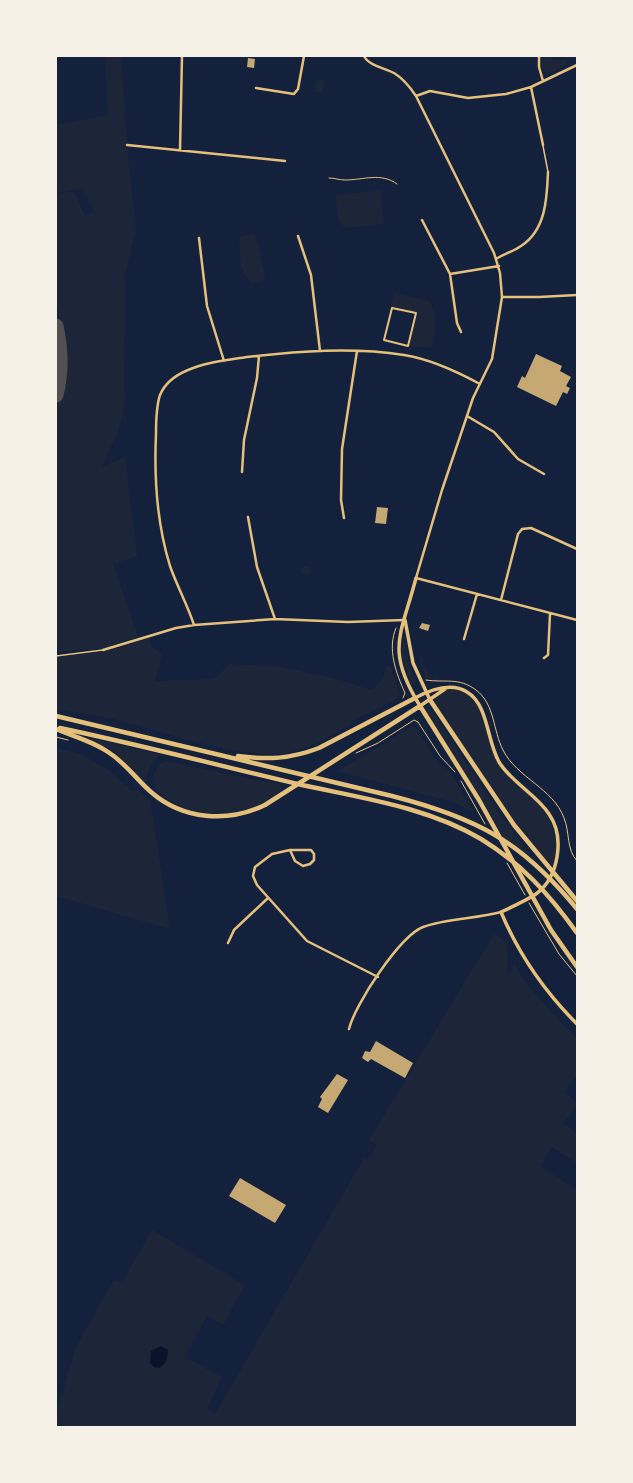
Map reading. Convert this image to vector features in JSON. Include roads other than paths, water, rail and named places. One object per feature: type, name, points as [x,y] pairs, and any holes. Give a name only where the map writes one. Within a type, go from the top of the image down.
[{"type":"highway","points":[[220,755],[276,759],[302,754],[319,748],[415,698]]},
{"type":"highway","points":[[430,700],[514,825],[545,862],[577,909]]},
{"type":"highway","points":[[56,728],[100,746],[122,763],[151,792],[168,804],[184,811],[210,816],[231,816],[253,810],[271,801],[420,706],[479,800],[536,906],[563,949],[577,967]]},
{"type":"highway","points":[[56,716],[392,796],[438,809],[481,827],[506,841],[556,880],[577,902]]},
{"type":"highway","points":[[56,728],[357,797],[434,818],[479,838],[498,850],[534,878],[577,933]]},
{"type":"street","points":[[180,150],[182,56]]},
{"type":"street","points":[[256,88],[290,94],[296,93],[304,56]]},
{"type":"street","points":[[364,56],[369,62],[388,70],[403,80],[416,96],[499,266],[502,297],[494,354],[467,416],[399,637],[398,655],[403,675],[420,706],[445,689]]},
{"type":"street","points":[[539,56],[539,67],[543,81]]},
{"type":"street","points":[[416,96],[430,91],[468,98],[506,94],[543,81],[577,64]]},
{"type":"street","points":[[531,86],[543,145]]},
{"type":"street","points":[[127,145],[285,162]]},
{"type":"street","points":[[496,259],[521,247],[539,226],[544,211],[548,172]]},
{"type":"street","points":[[422,220],[450,274],[457,323],[461,332]]},
{"type":"street","points":[[298,236],[311,275],[320,351]]},
{"type":"street","points":[[199,238],[207,306],[224,361]]},
{"type":"street","points":[[450,274],[499,266]]},
{"type":"street","points":[[502,297],[577,295]]},
{"type":"street","points":[[392,308],[416,313],[408,346],[384,340],[392,308]]},
{"type":"street","points":[[194,624],[170,565],[161,527],[157,492],[155,448],[158,409],[161,394],[170,381],[190,369],[224,361],[259,356],[320,351],[357,351],[418,358],[446,368],[480,384]]},
{"type":"street","points":[[344,518],[341,500],[342,449],[357,351]]},
{"type":"street","points":[[242,472],[244,440],[257,378],[259,356]]},
{"type":"street","points":[[467,416],[494,432],[518,459],[544,474]]},
{"type":"street","points":[[248,517],[257,567],[275,619]]},
{"type":"street","points":[[501,600],[518,534],[522,529],[531,528],[577,549]]},
{"type":"street","points":[[416,578],[577,620]]},
{"type":"street","points":[[464,639],[477,594]]},
{"type":"street","points":[[544,658],[548,655],[550,614]]},
{"type":"street","points":[[103,650],[194,624],[275,619],[352,622],[405,620]]},
{"type":"street","points":[[405,620],[413,663],[430,700]]},
{"type":"street","points":[[349,1029],[352,1017],[402,942],[410,934],[420,928],[501,912],[537,893],[546,882],[554,867],[558,838],[550,814],[502,767],[493,751],[484,716],[478,703],[469,694],[460,689],[445,689],[426,692],[415,698]]},
{"type":"street","points":[[290,850],[293,858],[301,865],[307,866],[314,860],[314,854],[311,850],[290,850],[272,854],[255,867],[253,872],[255,882],[307,941],[378,977]]},
{"type":"street","points":[[228,942],[234,930],[268,898]]},
{"type":"street","points":[[501,912],[509,932],[532,971],[559,1006],[577,1024]]},
{"type":"lane","points":[[543,145],[548,172]]},
{"type":"lane","points":[[56,656],[103,650]]}]
